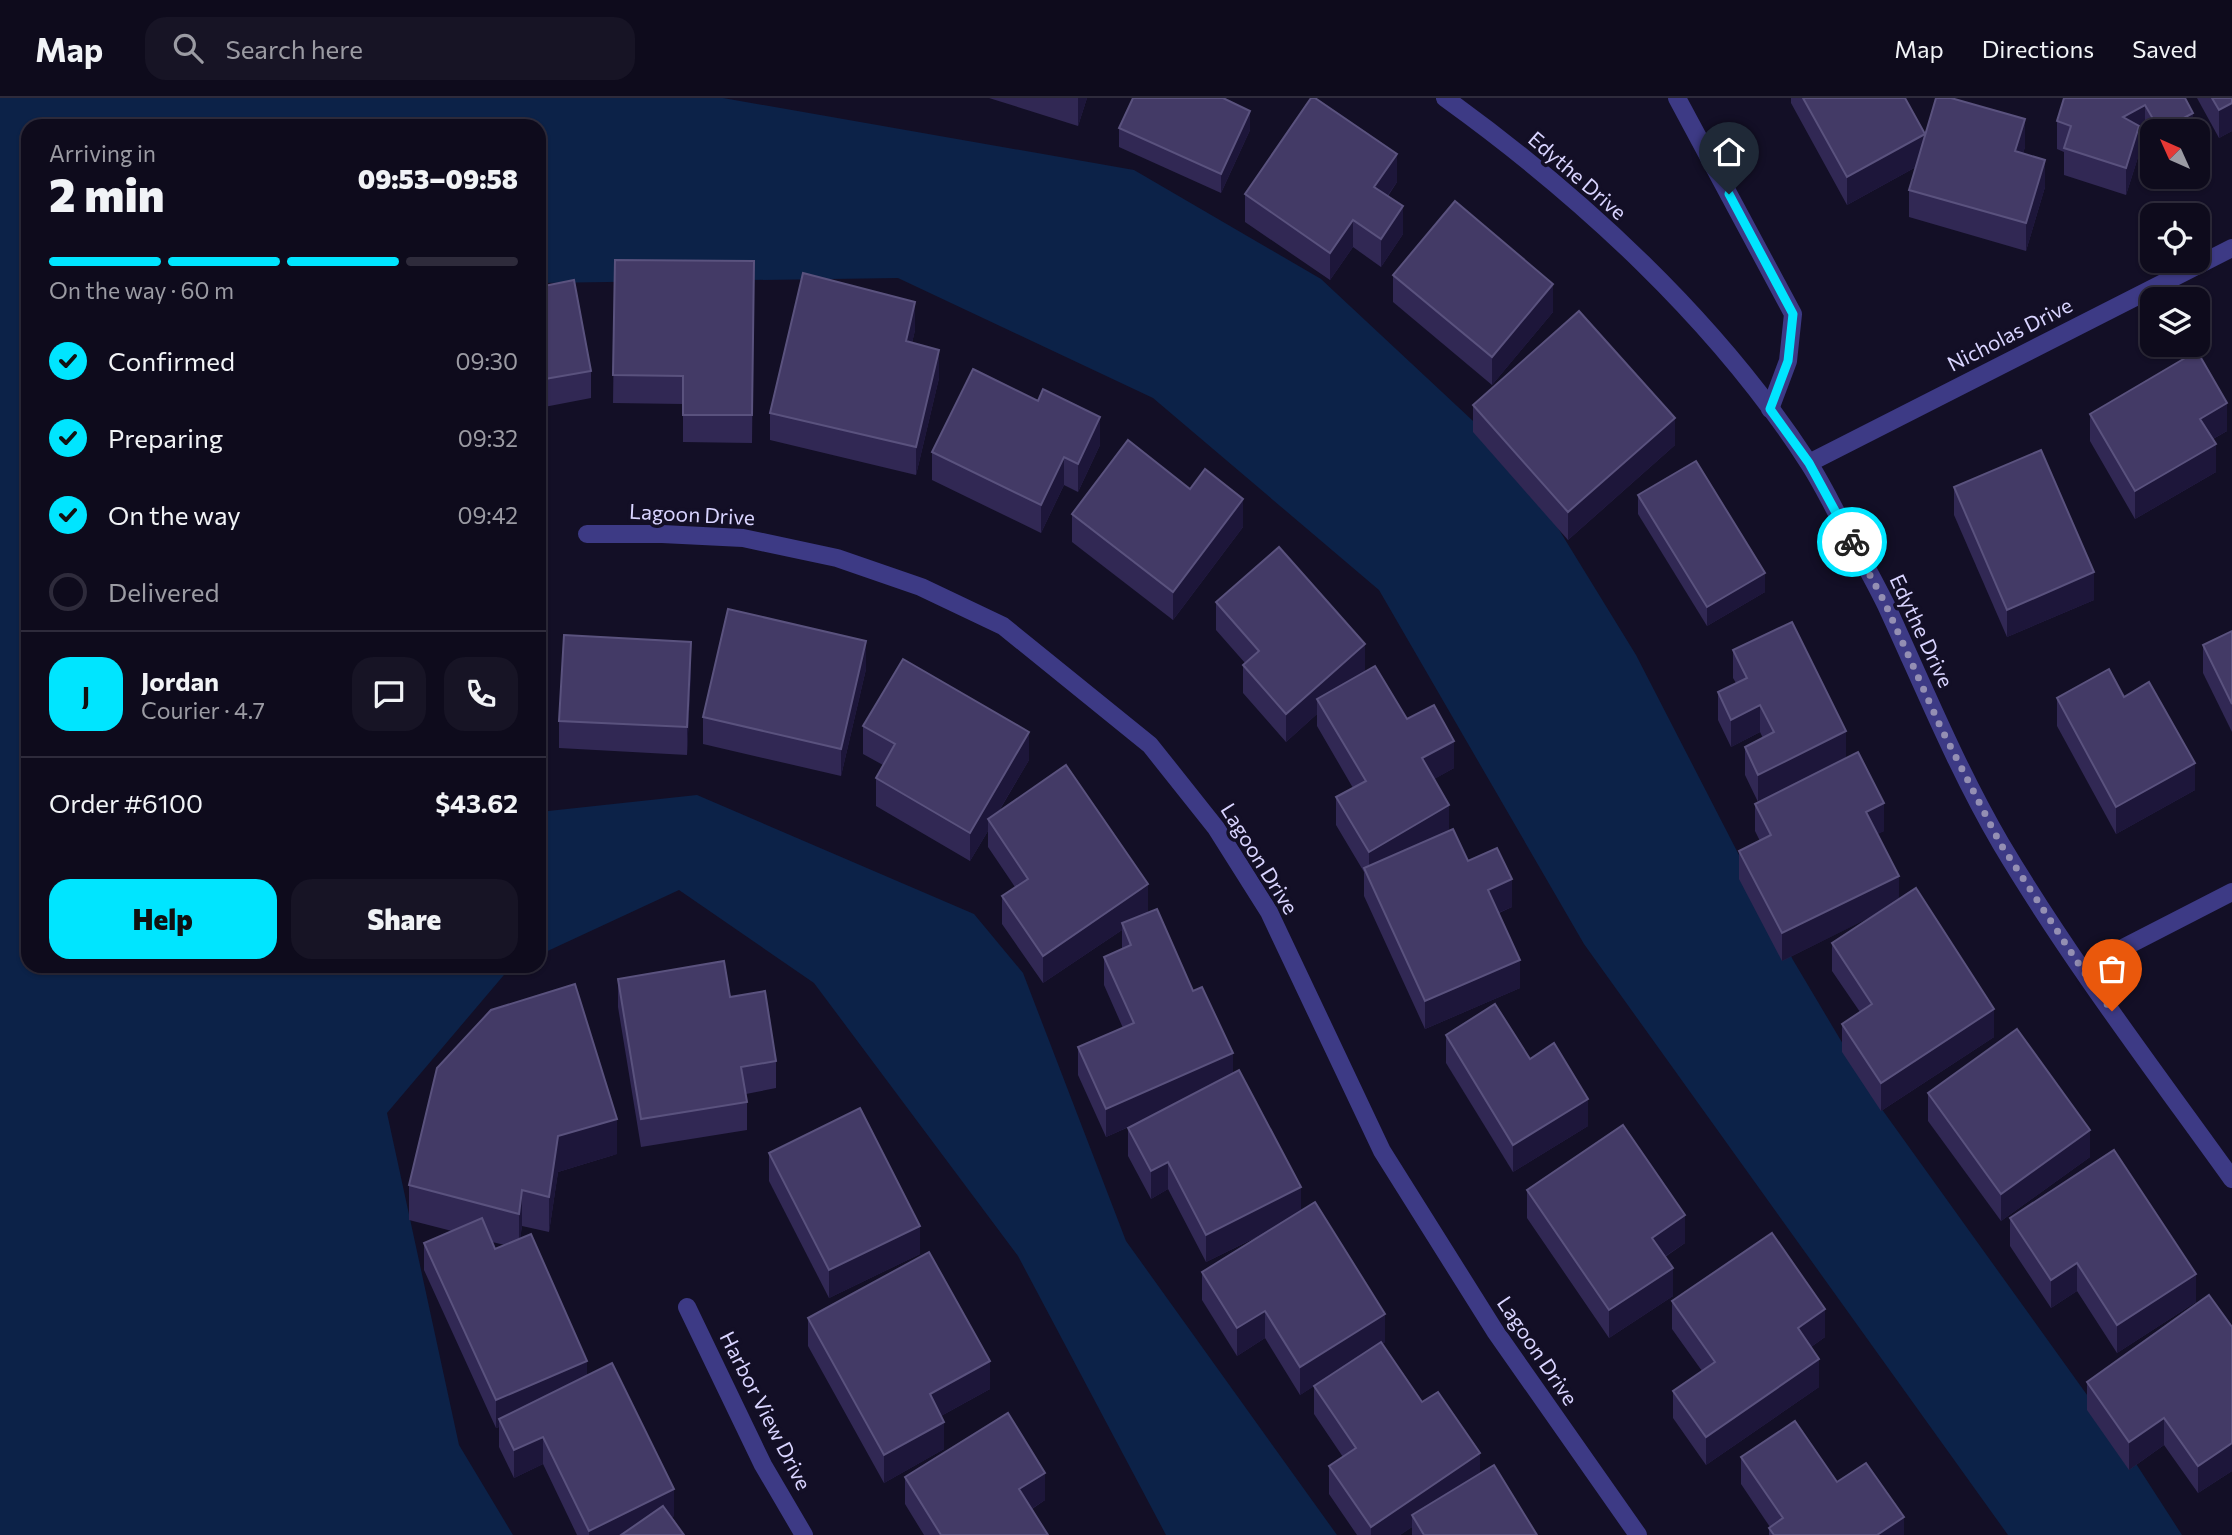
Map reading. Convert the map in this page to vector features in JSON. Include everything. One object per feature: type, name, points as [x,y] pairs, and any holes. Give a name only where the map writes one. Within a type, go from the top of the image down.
[{"type":"street","name":"Edythe Drive","points":[[1445,98],[1487,128],[1599,222],[1702,324],[1770,409],[1809,463],[1884,601],[1941,728],[2000,843],[2082,969],[2232,1180]]},
{"type":"street","points":[[1677,98],[1793,314],[1788,361],[1770,409]]},
{"type":"street","name":"Nicholas Drive","points":[[1809,463],[2232,248]]},
{"type":"street","name":"Lagoon Drive","points":[[587,534],[743,538],[837,558],[921,587],[1003,626],[1150,745],[1216,828],[1269,912],[1382,1152],[1495,1331],[1638,1535]]},
{"type":"street","points":[[2082,969],[2232,892]]},
{"type":"street","name":"Harbor View Drive","points":[[687,1307],[763,1465],[804,1535]]},
{"type":"water","points":[[0,98],[723,98],[1134,170],[1321,279],[1518,463],[1636,655],[1793,960],[1881,1108],[2133,1459],[2182,1535],[2008,1535],[1584,944],[1379,590],[1153,398],[898,278],[546,283],[546,119],[21,119],[21,973],[506,973],[387,1113],[459,1445],[513,1535],[0,1535]]},
{"type":"water","points":[[697,795],[974,914],[1023,973],[1126,1241],[1337,1535],[1166,1535],[1018,1256],[814,983],[679,890],[546,952],[546,811]]},
{"type":"building","points":[[1133,98],[1223,98],[1250,111],[1221,174],[1119,128]]},
{"type":"building","points":[[1311,98],[1315,98],[1397,154],[1374,187],[1403,206],[1381,239],[1353,220],[1330,253],[1245,194]]},
{"type":"building","points":[[1803,98],[1905,98],[1925,134],[1847,177]]},
{"type":"building","points":[[1936,98],[1951,98],[2025,119],[2015,151],[2045,160],[2026,223],[1909,190]]},
{"type":"building","points":[[2064,98],[2185,98],[2193,113],[2182,119],[2153,119],[2145,105],[2123,117],[2139,126],[2126,168],[2064,148],[2071,126],[2057,121]]},
{"type":"building","points":[[2212,98],[2232,98],[2232,103],[2219,110]]},
{"type":"building","points":[[1455,201],[1553,284],[1492,357],[1393,275]]},
{"type":"building","points":[[615,260],[754,261],[752,415],[683,415],[683,376],[613,375]]},
{"type":"building","points":[[803,273],[915,302],[906,341],[939,350],[916,447],[770,413]]},
{"type":"building","points":[[574,280],[591,371],[546,379],[546,286]]},
{"type":"building","points":[[1579,311],[1675,418],[1568,512],[1473,405]]},
{"type":"building","points":[[2187,357],[2200,357],[2227,403],[2200,419],[2216,444],[2135,491],[2090,414]]},
{"type":"building","points":[[973,369],[1038,401],[1043,389],[1100,417],[1078,464],[1064,457],[1041,505],[932,452]]},
{"type":"building","points":[[1128,440],[1190,489],[1205,469],[1243,499],[1173,592],[1072,514]]},
{"type":"building","points":[[2041,450],[2094,572],[2007,610],[1954,487]]},
{"type":"building","points":[[1696,461],[1765,573],[1707,607],[1638,495]]},
{"type":"building","points":[[1279,547],[1365,644],[1286,714],[1243,665],[1259,651],[1216,602]]},
{"type":"building","points":[[728,609],[866,641],[841,749],[703,717]]},
{"type":"building","points":[[1792,622],[1846,731],[1758,775],[1745,747],[1774,732],[1760,705],[1731,720],[1718,692],[1747,678],[1733,650]]},
{"type":"building","points":[[2232,631],[2232,704],[2203,645]]},
{"type":"building","points":[[564,635],[691,642],[687,727],[559,721]]},
{"type":"building","points":[[903,659],[1029,732],[970,833],[876,778],[895,744],[863,726]]},
{"type":"building","points":[[1375,666],[1407,719],[1434,705],[1454,741],[1422,758],[1449,805],[1369,852],[1336,797],[1366,781],[1317,699]]},
{"type":"building","points":[[2109,669],[2124,697],[2149,682],[2195,763],[2116,807],[2057,698]]},
{"type":"building","points":[[1858,752],[1884,803],[1866,812],[1899,876],[1782,933],[1739,851],[1771,835],[1755,804]]},
{"type":"building","points":[[1066,765],[1148,884],[1043,956],[1002,896],[1028,879],[988,819]]},
{"type":"building","points":[[1453,829],[1468,861],[1497,848],[1512,879],[1488,890],[1520,960],[1425,1001],[1364,868]]},
{"type":"building","points":[[1916,888],[1994,1009],[1881,1083],[1842,1024],[1872,1004],[1832,943]]},
{"type":"building","points":[[1157,909],[1193,991],[1202,987],[1233,1053],[1106,1109],[1078,1047],[1134,1023],[1104,957],[1131,945],[1122,923]]},
{"type":"building","points":[[724,961],[730,997],[765,991],[776,1061],[741,1067],[747,1102],[641,1119],[618,979]]},
{"type":"building","points":[[575,984],[617,1119],[558,1136],[549,1197],[522,1190],[519,1214],[409,1185],[437,1068],[491,1010]]},
{"type":"building","points":[[1495,1004],[1530,1059],[1554,1043],[1588,1099],[1513,1145],[1446,1035]]},
{"type":"building","points":[[2017,1029],[2090,1130],[2001,1194],[1928,1093]]},
{"type":"building","points":[[1239,1070],[1301,1187],[1206,1235],[1168,1162],[1151,1171],[1128,1128]]},
{"type":"building","points":[[860,1108],[920,1226],[829,1270],[769,1153]]},
{"type":"building","points":[[1623,1125],[1685,1215],[1652,1238],[1673,1268],[1609,1310],[1527,1190]]},
{"type":"building","points":[[2114,1150],[2196,1274],[2117,1325],[2077,1263],[2051,1280],[2010,1218]]},
{"type":"building","points":[[1315,1202],[1385,1314],[1300,1367],[1265,1311],[1237,1328],[1202,1272]]},
{"type":"building","points":[[482,1218],[495,1249],[531,1234],[587,1361],[496,1400],[424,1243]]},
{"type":"building","points":[[1772,1233],[1825,1309],[1798,1328],[1819,1359],[1706,1437],[1673,1391],[1715,1362],[1672,1301]]},
{"type":"building","points":[[929,1252],[990,1361],[930,1394],[944,1422],[884,1455],[808,1318]]},
{"type":"building","points":[[2209,1295],[2232,1327],[2232,1443],[2198,1466],[2164,1418],[2129,1442],[2087,1382]]},
{"type":"building","points":[[1381,1342],[1422,1402],[1438,1392],[1480,1453],[1371,1527],[1329,1466],[1356,1448],[1314,1386]]},
{"type":"building","points":[[612,1363],[674,1489],[589,1531],[543,1437],[514,1450],[499,1419]]},
{"type":"building","points":[[1008,1413],[1045,1473],[1019,1489],[1048,1535],[941,1535],[905,1477]]},
{"type":"building","points":[[1795,1421],[1837,1482],[1866,1463],[1904,1517],[1877,1535],[1774,1535],[1769,1528],[1783,1518],[1741,1457]]},
{"type":"building","points":[[1494,1465],[1537,1535],[1424,1535],[1412,1515]]},
{"type":"building","points":[[663,1506],[684,1535],[621,1535]]},
{"type":"way so far","points":[[1852,542],[1884,601],[1941,728],[2000,843],[2112,1011]]},
{"type":"route","points":[[1729,194],[1793,314],[1788,361],[1770,409],[1809,463],[1852,542]]}]
